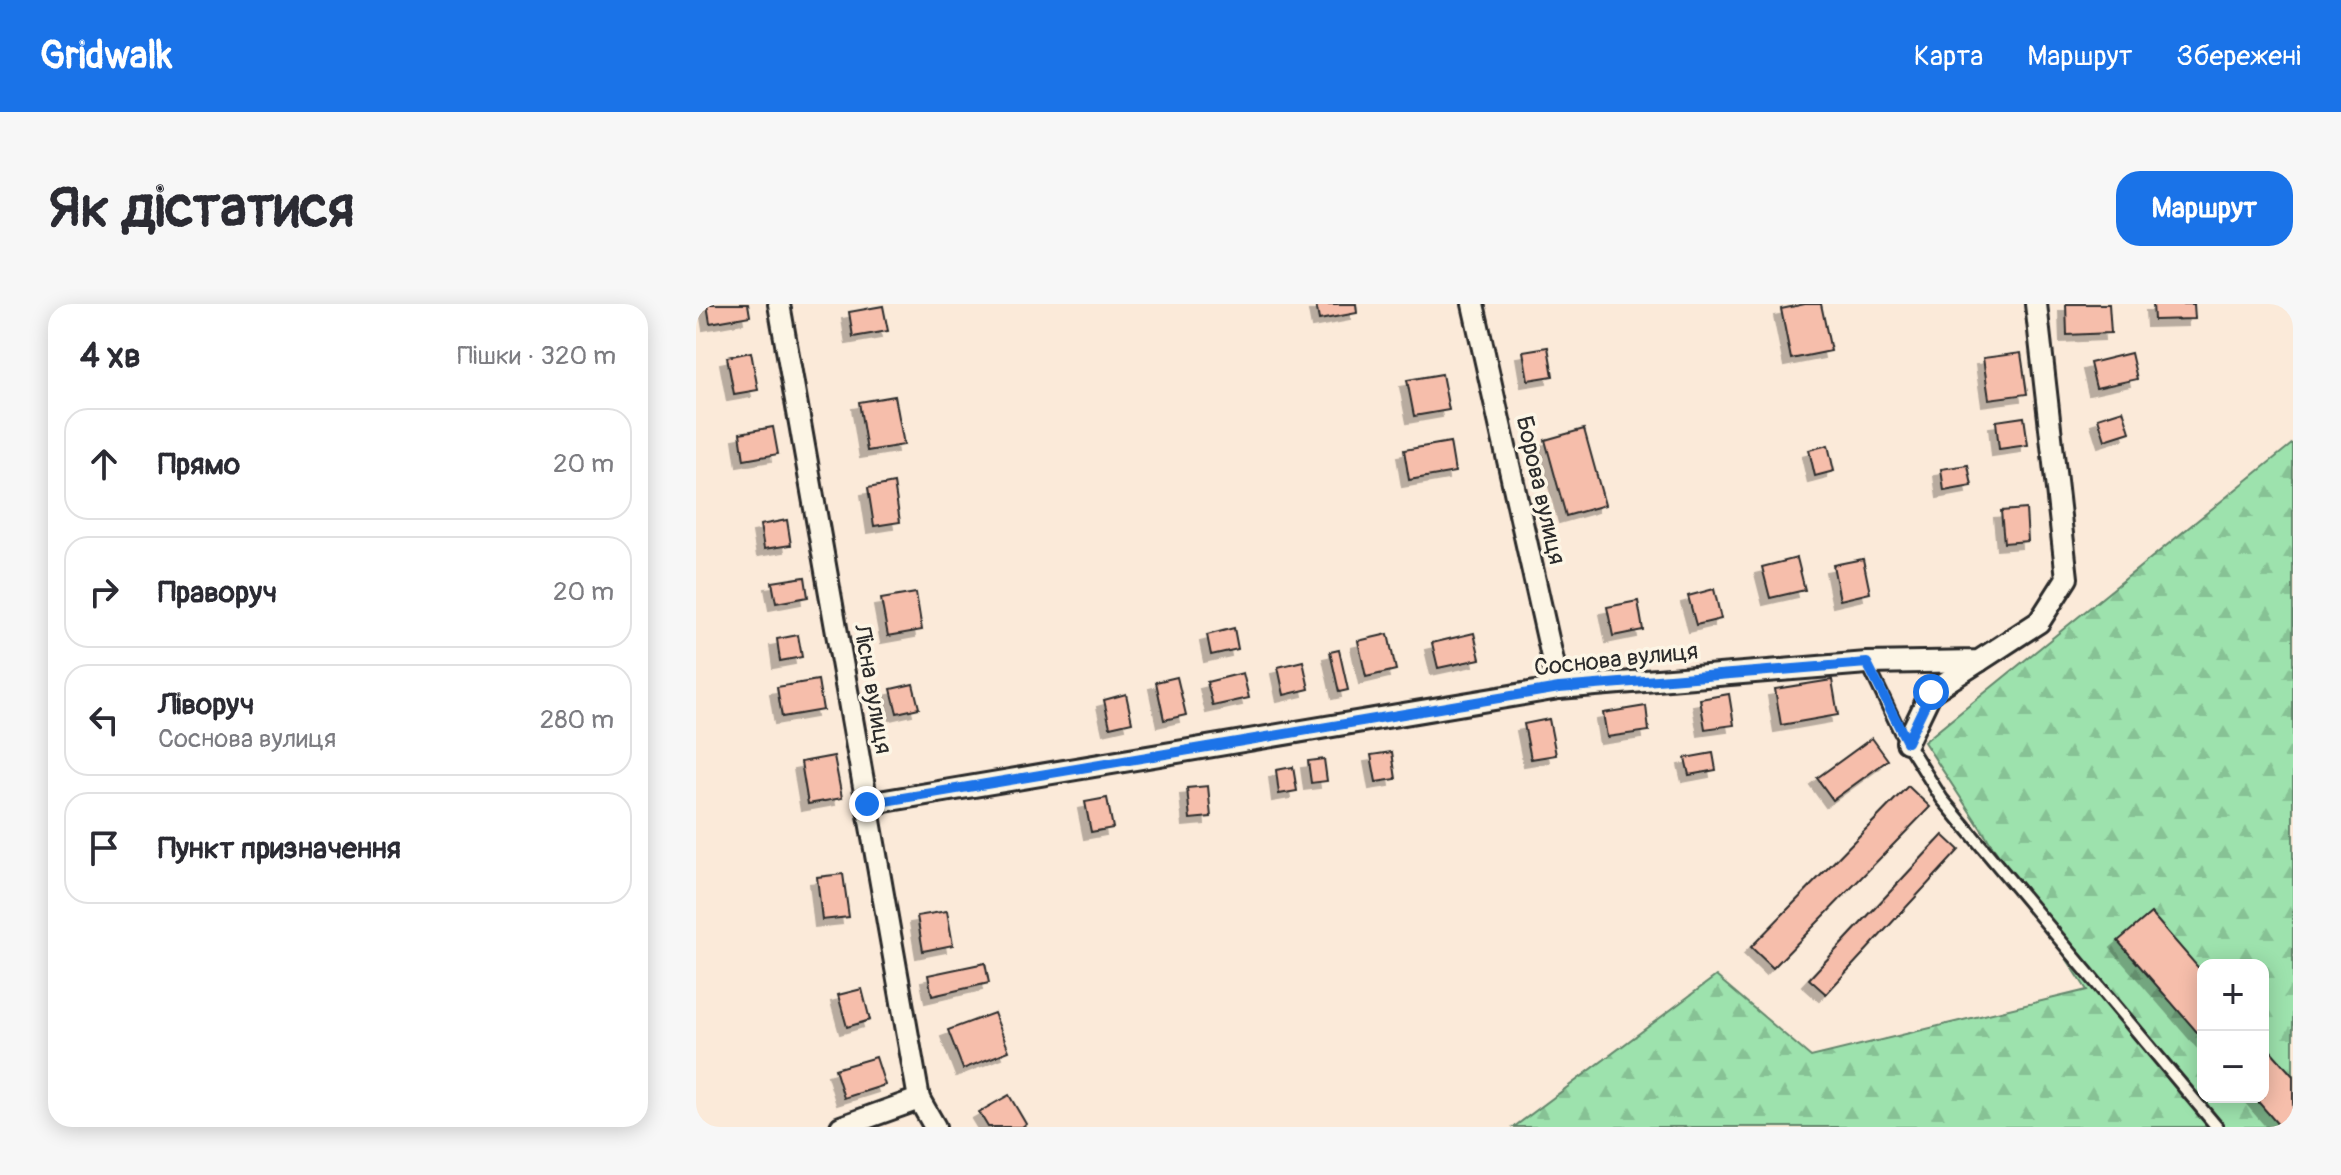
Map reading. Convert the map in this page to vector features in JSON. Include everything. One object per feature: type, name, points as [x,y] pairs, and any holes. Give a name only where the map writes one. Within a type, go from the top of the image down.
[{"type":"street","name":"Лісна вулиця","points":[[779,304],[919,1099],[935,1127]]},
{"type":"street","name":"Борова вулиця","points":[[1473,304],[1559,688]]},
{"type":"street","points":[[1907,742],[1931,692],[2039,622],[2067,578],[2036,304]]},
{"type":"street","name":"Соснова вулиця","points":[[867,804],[1559,688],[1867,663],[1979,661]]},
{"type":"street","points":[[841,1127],[919,1099]]},
{"type":"lane","points":[[1867,663],[1907,742],[1942,799],[2217,1127]]},
{"type":"green space","points":[[2293,443],[2293,1127],[1514,1127],[1716,976],[1811,1057],[2087,990],[1924,742]]},
{"type":"building","points":[[707,304],[748,304],[750,316],[710,323]]},
{"type":"building","points":[[1316,304],[1356,304],[1357,313],[1319,320]]},
{"type":"building","points":[[1821,304],[1831,351],[1791,359],[1781,309]]},
{"type":"building","points":[[2066,304],[2109,304],[2111,333],[2067,335]]},
{"type":"building","points":[[2153,304],[2194,304],[2195,319],[2154,320]]},
{"type":"building","points":[[883,306],[888,331],[853,337],[849,312]]},
{"type":"building","points":[[1548,347],[1553,376],[1528,380],[1523,351]]},
{"type":"building","points":[[751,352],[758,390],[734,394],[727,357]]},
{"type":"building","points":[[2021,353],[2027,394],[1989,399],[1983,358]]},
{"type":"building","points":[[2131,353],[2137,379],[2096,388],[2090,363]]},
{"type":"building","points":[[1442,374],[1449,410],[1414,416],[1407,380]]},
{"type":"building","points":[[895,396],[904,445],[867,451],[859,402]]},
{"type":"building","points":[[2123,410],[2130,432],[2105,440],[2098,418]]},
{"type":"building","points":[[2024,417],[2028,445],[1999,449],[1996,421]]},
{"type":"building","points":[[773,427],[778,454],[744,460],[740,433]]},
{"type":"building","points":[[1584,429],[1605,505],[1566,516],[1545,440]]},
{"type":"building","points":[[1450,442],[1455,472],[1409,480],[1404,450]]},
{"type":"building","points":[[1828,445],[1834,471],[1815,476],[1809,450]]},
{"type":"building","points":[[1968,465],[1972,486],[1944,491],[1941,469]]},
{"type":"building","points":[[894,483],[900,522],[874,526],[868,488]]},
{"type":"building","points":[[2026,509],[2028,541],[2004,543],[2001,511]]},
{"type":"building","points":[[787,520],[791,545],[764,549],[760,525]]},
{"type":"building","points":[[1797,558],[1805,590],[1770,598],[1762,567]]},
{"type":"building","points":[[1863,559],[1870,593],[1840,600],[1833,565]]},
{"type":"building","points":[[805,577],[808,597],[776,603],[772,582]]},
{"type":"building","points":[[1714,589],[1721,619],[1696,625],[1688,596]]},
{"type":"building","points":[[916,593],[922,630],[888,636],[881,599]]},
{"type":"building","points":[[1638,601],[1643,630],[1613,636],[1607,607]]},
{"type":"building","points":[[1234,628],[1238,649],[1211,655],[1207,635]]},
{"type":"building","points":[[1474,633],[1480,659],[1438,668],[1432,643]]},
{"type":"building","points":[[1388,634],[1396,670],[1366,677],[1358,641]]},
{"type":"building","points":[[798,635],[802,657],[780,661],[777,639]]},
{"type":"building","points":[[1339,650],[1348,690],[1339,692],[1330,652]]},
{"type":"building","points":[[1303,661],[1309,689],[1284,695],[1278,667]]},
{"type":"building","points":[[1243,673],[1249,698],[1213,706],[1207,682]]},
{"type":"building","points":[[1177,677],[1186,715],[1164,720],[1156,682]]},
{"type":"building","points":[[818,680],[823,710],[782,717],[777,687]]},
{"type":"building","points":[[1832,680],[1838,715],[1781,725],[1775,689]]},
{"type":"building","points":[[913,684],[919,708],[897,713],[891,689]]},
{"type":"building","points":[[1126,694],[1132,722],[1110,727],[1104,700]]},
{"type":"building","points":[[1729,694],[1734,725],[1705,729],[1700,699]]},
{"type":"building","points":[[1646,706],[1649,731],[1607,737],[1603,713]]},
{"type":"building","points":[[1549,719],[1556,755],[1531,759],[1524,724]]},
{"type":"building","points":[[1872,738],[1888,760],[1833,800],[1817,778]]},
{"type":"building","points":[[1392,752],[1396,779],[1376,782],[1371,755]]},
{"type":"building","points":[[1713,753],[1716,770],[1689,775],[1685,758]]},
{"type":"building","points":[[834,756],[842,798],[808,804],[801,762]]},
{"type":"building","points":[[1324,759],[1327,781],[1311,783],[1308,761]]},
{"type":"building","points":[[1293,767],[1297,791],[1279,794],[1276,770]]},
{"type":"building","points":[[1208,786],[1211,817],[1190,819],[1187,788]]},
{"type":"building","points":[[1908,786],[1930,807],[1773,968],[1751,947]]},
{"type":"building","points":[[1107,798],[1113,828],[1091,832],[1085,802]]},
{"type":"building","points":[[1943,835],[1959,850],[1826,994],[1809,979]]},
{"type":"building","points":[[843,874],[849,917],[822,920],[817,877]]},
{"type":"building","points":[[947,911],[953,945],[923,951],[917,916]]},
{"type":"building","points":[[2151,913],[2197,966],[2197,1032],[2118,941]]},
{"type":"building","points":[[985,963],[989,983],[932,996],[928,975]]},
{"type":"building","points":[[862,989],[870,1020],[847,1027],[838,995]]},
{"type":"building","points":[[994,1013],[1009,1051],[963,1069],[948,1030]]},
{"type":"building","points":[[2269,1049],[2293,1076],[2293,1127],[2280,1127],[2259,1103],[2269,1103]]},
{"type":"building","points":[[876,1057],[885,1085],[844,1098],[835,1069]]},
{"type":"building","points":[[1009,1095],[1026,1124],[1022,1127],[988,1127],[979,1112]]},
{"type":"route","points":[[867,804],[1559,688],[1867,663],[1907,742],[1931,692]]}]
